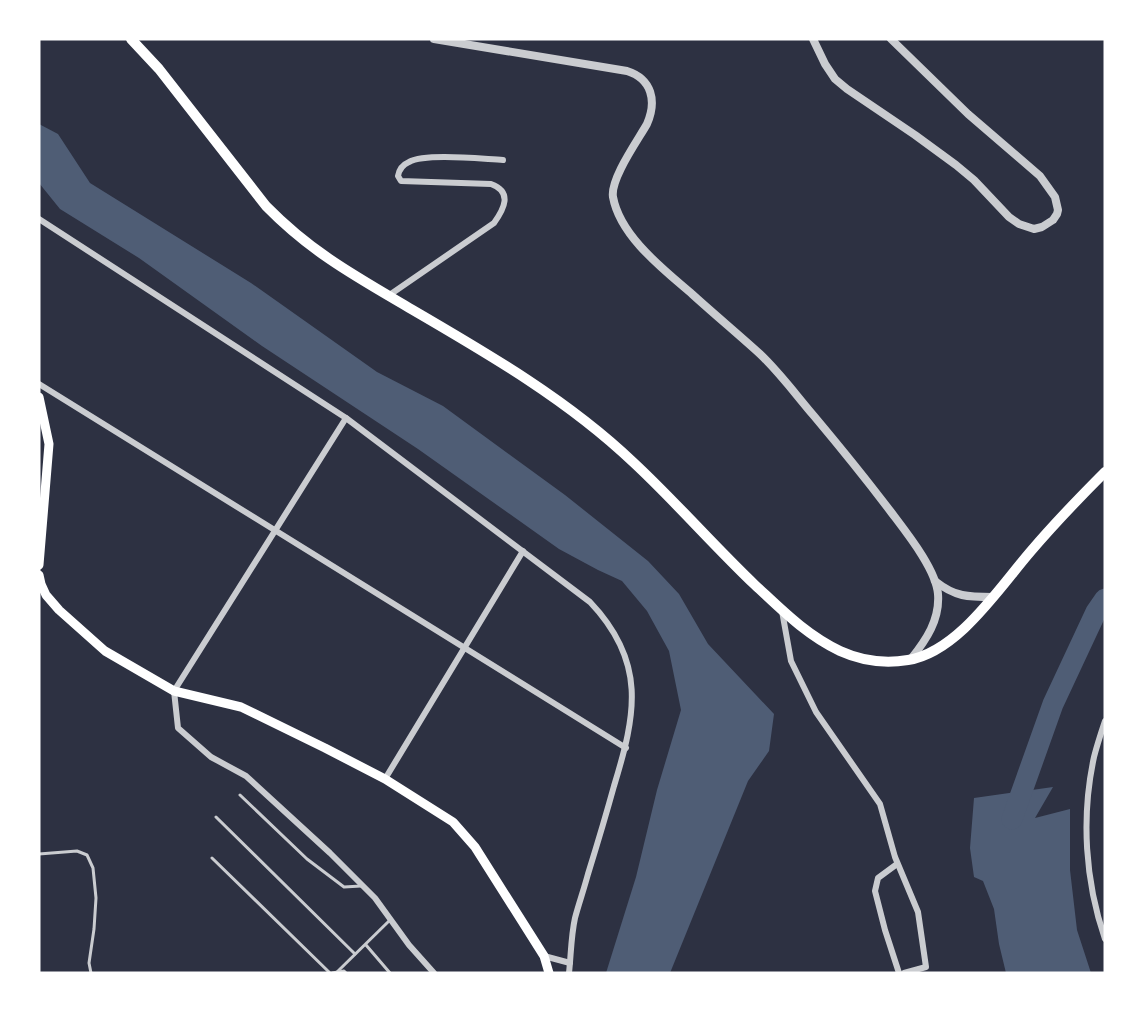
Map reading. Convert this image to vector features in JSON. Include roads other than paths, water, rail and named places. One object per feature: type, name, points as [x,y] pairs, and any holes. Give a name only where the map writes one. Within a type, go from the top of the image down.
[{"type":"main road","points":[[131,39],[159,69],[266,206],[285,226],[331,261],[522,376],[579,415],[634,462],[782,610],[806,631],[855,657],[883,662],[910,660],[929,654],[947,644],[962,632],[1046,534],[1105,472]]},
{"type":"main road","points":[[39,397],[42,422],[49,444],[39,565]]},
{"type":"main road","points":[[39,575],[46,595],[59,610],[105,651],[174,692],[241,708],[385,779],[453,822],[475,847],[544,956],[549,973]]},
{"type":"street","points":[[434,39],[627,71],[645,81],[651,93],[651,115],[613,187],[614,199],[622,220],[651,259],[779,373],[855,465],[910,537],[929,567],[938,592],[938,613],[930,632],[910,660]]},
{"type":"street","points":[[813,39],[835,79],[956,165],[974,180],[1009,217],[1019,224],[1034,229],[1053,220],[1057,214],[1055,197],[1040,176],[968,114],[891,39]]},
{"type":"street","points":[[388,296],[494,223],[505,204],[502,191],[498,186],[401,181],[398,176],[402,167],[408,162],[419,159],[503,160]]},
{"type":"street","points":[[39,219],[346,418],[590,602],[603,616],[625,656],[632,687],[633,706],[626,748],[575,919],[569,973]]},
{"type":"street","points":[[39,384],[626,748]]},
{"type":"street","points":[[346,418],[174,692],[178,728],[211,757],[246,777],[330,853],[375,898],[409,945],[434,973]]},
{"type":"street","points":[[385,779],[523,551]]},
{"type":"street","points":[[935,580],[953,593],[963,596],[993,597]]},
{"type":"street","points":[[782,610],[791,661],[816,712],[880,804],[897,864],[918,912],[926,967],[904,973]]},
{"type":"street","points":[[1105,722],[1094,755],[1088,791],[1086,826],[1089,872],[1096,911],[1105,939]]},
{"type":"street","points":[[897,864],[878,878],[875,891],[899,973]]},
{"type":"street","points":[[544,956],[570,963]]},
{"type":"lane","points":[[240,795],[307,859],[345,887],[362,886]]},
{"type":"lane","points":[[216,817],[355,954]]},
{"type":"lane","points":[[39,854],[76,851],[87,855],[93,868],[96,898],[89,963],[91,973]]},
{"type":"lane","points":[[212,858],[333,973]]},
{"type":"lane","points":[[333,973],[390,919]]},
{"type":"lane","points":[[365,944],[390,973]]},
{"type":"lane","points":[[333,973],[344,971],[346,973]]},
{"type":"water","points":[[39,124],[58,134],[90,183],[251,283],[377,372],[443,406],[565,495],[648,561],[679,594],[708,644],[774,714],[769,751],[748,781],[670,973],[606,973],[636,877],[657,790],[681,710],[669,651],[647,611],[622,581],[559,549],[418,449],[262,346],[139,258],[60,209],[39,183]]},
{"type":"water","points":[[1053,787],[1035,818],[1070,809],[1070,870],[1077,930],[1091,973],[1006,973],[994,909],[983,881],[974,877],[970,848],[974,798]]},
{"type":"waterway","points":[[1012,819],[1053,704],[1096,612],[1105,599]]}]
